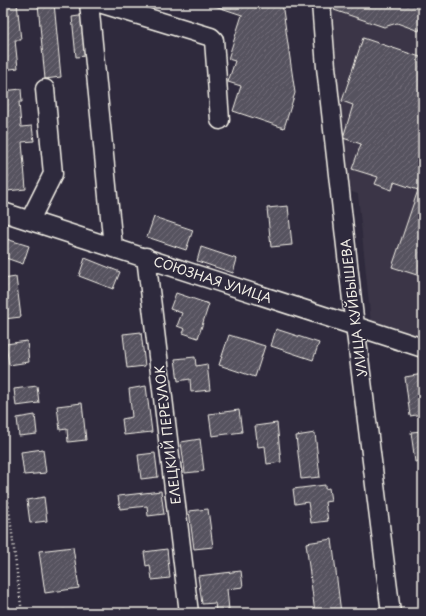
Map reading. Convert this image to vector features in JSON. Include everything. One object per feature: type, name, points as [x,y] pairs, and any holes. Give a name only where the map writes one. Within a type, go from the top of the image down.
[{"type":"street","points":[[89,3],[113,247]]},
{"type":"street","points":[[99,3],[211,37],[214,40],[220,120]]},
{"type":"street","name":"УЛИЦА КУЙБЫШЕВА","points":[[321,3],[326,67],[355,326],[391,613]]},
{"type":"street","points":[[30,220],[53,174],[44,89]]},
{"type":"street","name":"СОЮЗНАЯ УЛИЦА","points":[[3,212],[146,257],[423,348]]},
{"type":"street","name":"ЕЛЕЦКИЙ ПЕРЕУЛОК","points":[[146,257],[189,613]]},
{"type":"path","points":[[3,462],[22,613]]},
{"type":"shaded area","points":[[321,3],[423,3],[423,340],[371,323],[358,194],[343,189]]},
{"type":"building","points":[[3,3],[17,3],[21,40],[15,40],[18,68],[3,70]]},
{"type":"building","points":[[54,3],[61,77],[45,79],[38,4]]},
{"type":"building","points":[[204,3],[219,3],[218,7]]},
{"type":"building","points":[[219,3],[282,3],[295,93],[284,128],[233,111],[241,86],[228,82],[235,61],[228,59],[242,15],[218,7]]},
{"type":"building","points":[[337,3],[416,3],[423,13],[423,20],[419,31],[397,23],[384,27],[334,10]]},
{"type":"building","points":[[86,15],[86,56],[76,57],[72,17]]},
{"type":"building","points":[[363,38],[423,58],[423,277],[392,267],[418,190],[394,182],[392,190],[375,184],[378,177],[352,169],[361,144],[343,138],[353,105],[342,101]]},
{"type":"building","points":[[21,89],[22,102],[19,102],[21,127],[32,126],[34,141],[22,142],[26,189],[7,191],[7,183],[3,183],[3,91]]},
{"type":"building","points":[[288,206],[292,245],[271,247],[267,208]]},
{"type":"building","points":[[154,217],[193,230],[186,250],[147,237]]},
{"type":"building","points":[[3,238],[29,246],[23,264],[3,257]]},
{"type":"building","points":[[201,247],[237,259],[233,273],[197,261]]},
{"type":"building","points":[[85,258],[120,272],[113,289],[79,276]]},
{"type":"building","points":[[16,277],[21,317],[4,319],[3,279]]},
{"type":"building","points":[[176,293],[209,304],[198,338],[183,333],[185,329],[177,326],[182,313],[170,309]]},
{"type":"building","points":[[276,329],[319,343],[313,360],[271,346]]},
{"type":"building","points":[[141,332],[145,366],[127,368],[123,334]]},
{"type":"building","points":[[229,335],[265,346],[255,377],[219,365]]},
{"type":"building","points":[[27,341],[29,362],[9,365],[6,344]]},
{"type":"building","points":[[195,357],[196,366],[207,364],[210,390],[191,392],[190,379],[178,381],[175,359]]},
{"type":"building","points":[[423,374],[423,414],[410,416],[405,377]]},
{"type":"building","points":[[37,386],[39,403],[16,406],[14,389]]},
{"type":"building","points":[[146,386],[152,432],[124,435],[122,419],[132,417],[129,389]]},
{"type":"building","points":[[82,403],[86,440],[68,442],[67,429],[60,430],[57,406]]},
{"type":"building","points":[[239,410],[242,432],[212,436],[209,414]]},
{"type":"building","points":[[35,415],[37,434],[19,436],[17,418]]},
{"type":"building","points":[[277,423],[281,462],[267,464],[265,446],[258,447],[255,426]]},
{"type":"building","points":[[423,431],[423,461],[415,462],[411,432]]},
{"type":"building","points":[[315,433],[320,477],[301,479],[296,436]]},
{"type":"building","points":[[200,439],[204,471],[185,473],[181,442]]},
{"type":"building","points":[[43,449],[46,473],[24,475],[21,452]]},
{"type":"building","points":[[155,453],[158,477],[141,479],[138,455]]},
{"type":"building","points":[[325,485],[325,489],[329,488],[331,501],[325,502],[328,521],[311,523],[308,502],[295,504],[293,489]]},
{"type":"building","points":[[161,491],[164,514],[148,516],[147,506],[120,509],[118,496]]},
{"type":"building","points":[[44,497],[47,521],[30,523],[27,500]]},
{"type":"building","points":[[208,509],[213,547],[194,549],[189,511]]},
{"type":"building","points":[[332,539],[341,613],[315,613],[306,543]]},
{"type":"building","points":[[73,547],[79,588],[45,593],[39,551]]},
{"type":"building","points":[[167,549],[170,578],[152,580],[150,565],[146,566],[144,552]]},
{"type":"building","points":[[241,571],[243,587],[227,589],[229,610],[216,611],[215,603],[202,604],[198,576]]},
{"type":"building","points":[[65,610],[65,613],[40,613]]}]
